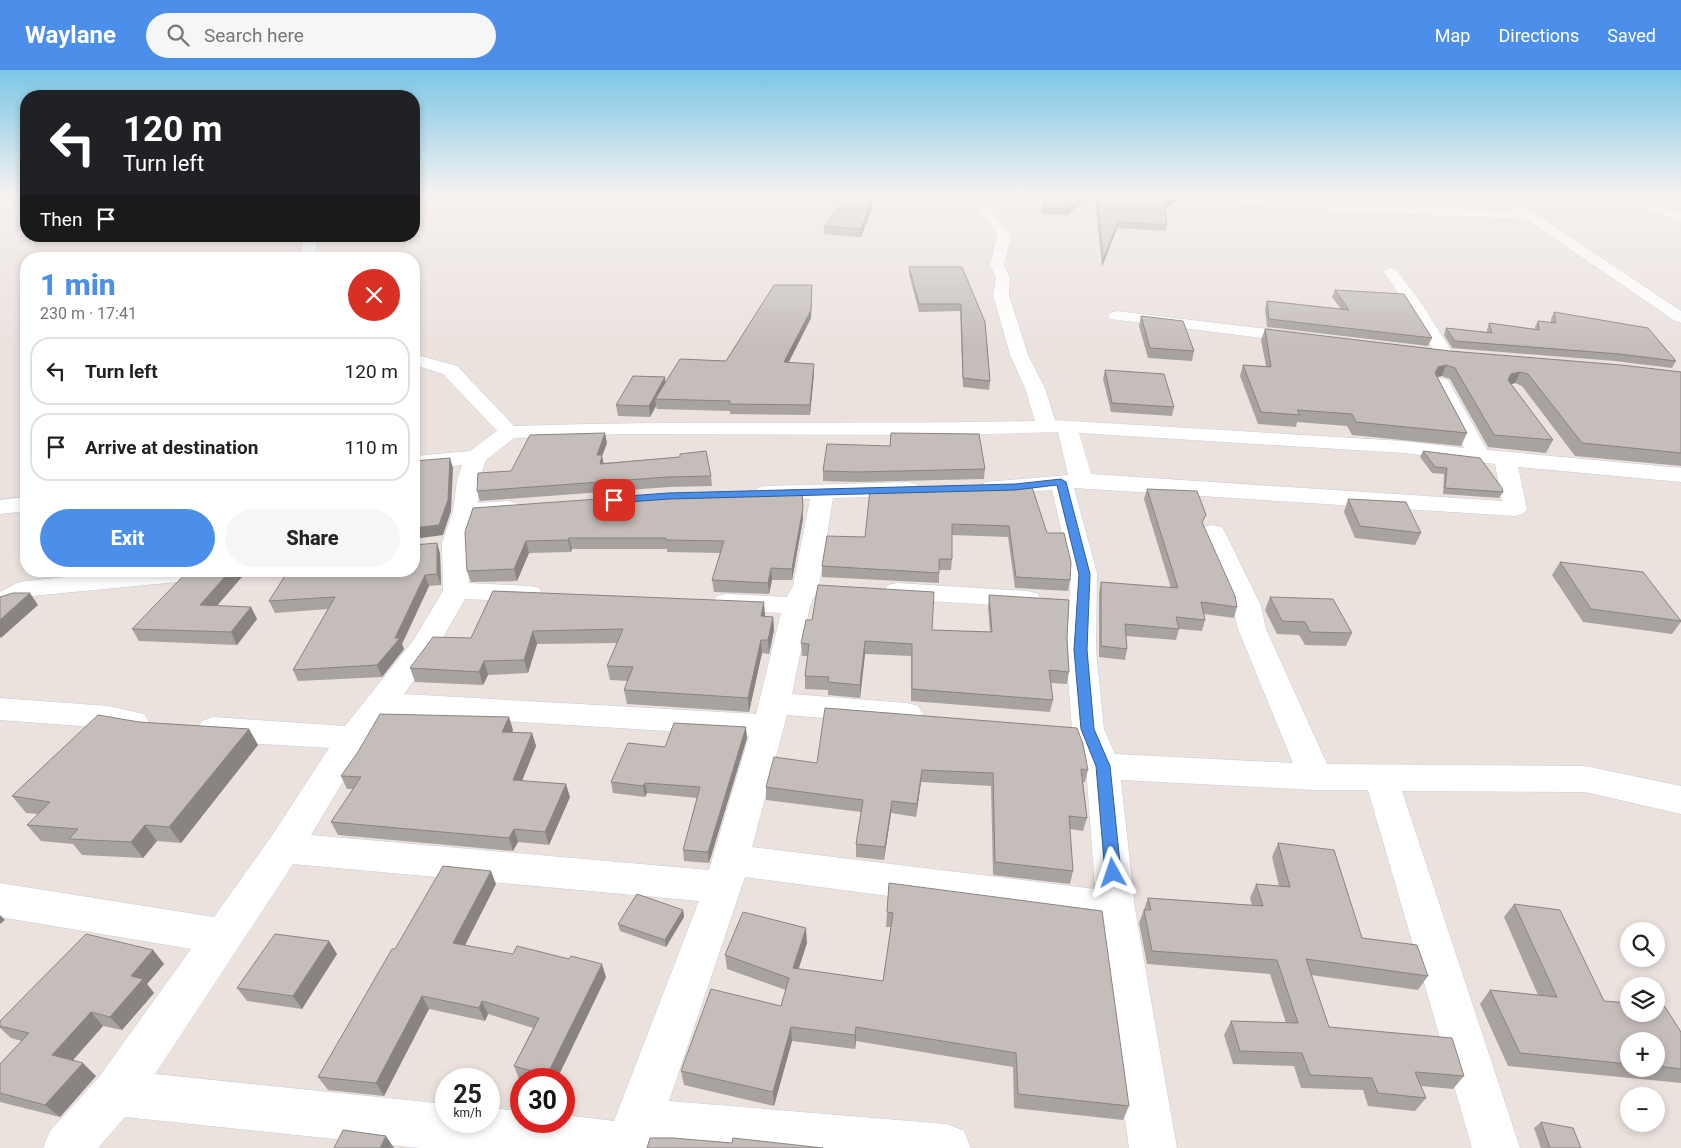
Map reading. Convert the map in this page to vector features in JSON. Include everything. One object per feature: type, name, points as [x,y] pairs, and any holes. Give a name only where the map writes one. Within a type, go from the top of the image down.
[{"type":"street","points":[[1002,246],[997,265],[1003,277],[1000,295],[1019,355],[1057,426],[1071,481],[1084,574],[1065,601]]},
{"type":"street","points":[[1575,246],[1681,318]]},
{"type":"street","points":[[1391,272],[1414,304],[1445,355]]},
{"type":"street","points":[[1116,316],[1318,340]]},
{"type":"street","points":[[1426,353],[1464,357]]},
{"type":"street","points":[[420,361],[450,370],[510,432]]},
{"type":"street","points":[[1441,384],[1479,455]]},
{"type":"street","points":[[420,463],[476,457],[510,432],[624,428],[956,429],[1057,426],[1403,447],[1505,459],[1681,475]]},
{"type":"street","points":[[1552,443],[1568,464]]},
{"type":"street","points":[[67,1148],[115,1093],[284,848],[353,738],[424,646],[456,592],[442,545],[465,511],[468,480],[476,457]]},
{"type":"street","points":[[967,488],[1015,487],[1071,481],[1515,509],[1505,459]]},
{"type":"street","points":[[746,494],[929,488]]},
{"type":"street","points":[[632,1139],[726,874],[771,715],[809,593],[823,491]]},
{"type":"street","points":[[0,507],[20,505]]},
{"type":"street","points":[[465,511],[530,506]]},
{"type":"street","points":[[1213,532],[1247,606],[1252,629],[1316,777]]},
{"type":"street","points":[[0,601],[8,599],[26,589],[147,577]]},
{"type":"street","points":[[875,590],[1065,601]]},
{"type":"street","points":[[456,592],[553,594]]},
{"type":"street","points":[[699,601],[809,593]]},
{"type":"street","points":[[1065,601],[1080,650],[1073,728],[1103,766],[1116,909],[1153,1148]]},
{"type":"street","points":[[379,703],[771,715],[931,716]]},
{"type":"street","points":[[0,709],[108,717],[174,727],[353,738]]},
{"type":"street","points":[[1103,766],[1316,777],[1585,779],[1681,800]]},
{"type":"street","points":[[1381,778],[1496,1148]]},
{"type":"street","points":[[284,848],[726,874],[1116,909]]},
{"type":"street","points":[[0,900],[222,936]]},
{"type":"street","points":[[115,1093],[632,1139],[947,1148]]},
{"type":"building","points":[[1102,246],[1108,246],[1103,260]]},
{"type":"building","points":[[909,267],[962,267],[985,322],[990,381],[963,378],[961,304],[919,304]]},
{"type":"building","points":[[774,285],[812,285],[811,310],[784,362],[814,364],[810,405],[729,404],[730,401],[655,399],[680,359],[726,361]]},
{"type":"building","points":[[1335,290],[1404,294],[1432,338],[1269,319],[1267,301],[1349,310]]},
{"type":"building","points":[[1554,312],[1648,328],[1676,361],[1619,354],[1455,341],[1446,328],[1492,333],[1489,323],[1539,330],[1538,321],[1556,323]]},
{"type":"building","points":[[1141,316],[1183,321],[1194,351],[1150,348]]},
{"type":"building","points":[[1265,329],[1450,351],[1621,365],[1681,372],[1681,453],[1582,443],[1528,374],[1520,372],[1511,374],[1508,380],[1553,440],[1494,435],[1455,368],[1446,365],[1438,367],[1435,373],[1467,433],[1356,422],[1352,414],[1297,410],[1300,415],[1261,412],[1243,365],[1271,367]]},
{"type":"building","points":[[1105,370],[1164,374],[1174,407],[1112,403]]},
{"type":"building","points":[[633,376],[665,377],[649,406],[616,405]]},
{"type":"building","points":[[605,433],[597,455],[602,455],[600,464],[680,457],[680,454],[706,451],[711,476],[668,477],[477,491],[478,473],[511,471],[530,435]]},
{"type":"building","points":[[891,433],[979,434],[985,469],[823,471],[827,444],[890,446]]},
{"type":"building","points":[[1423,451],[1480,458],[1503,492],[1445,488],[1447,468],[1435,467]]},
{"type":"building","points":[[450,458],[448,500],[439,525],[420,527],[420,460]]},
{"type":"building","points":[[1031,484],[1047,533],[1064,533],[1071,562],[1070,580],[1016,577],[1009,526],[952,524],[952,559],[939,559],[939,573],[822,566],[827,536],[865,537],[870,490]]},
{"type":"building","points":[[1147,489],[1197,491],[1206,515],[1202,522],[1235,596],[1237,607],[1201,602],[1205,620],[1176,617],[1179,629],[1125,624],[1127,649],[1101,646],[1101,582],[1178,588]]},
{"type":"building","points":[[802,490],[803,508],[792,569],[771,568],[768,583],[712,580],[724,541],[666,540],[666,538],[569,538],[568,540],[526,541],[514,569],[467,571],[465,532],[473,508],[668,494]]},
{"type":"building","points":[[1348,499],[1406,502],[1421,533],[1360,526]]},
{"type":"building","points":[[437,543],[437,574],[425,575],[395,638],[400,638],[377,665],[293,670],[335,597],[269,601],[284,577],[420,577],[420,544]]},
{"type":"building","points":[[1560,562],[1643,572],[1681,621],[1591,609]]},
{"type":"building","points":[[182,577],[225,577],[200,605],[251,607],[231,632],[132,629]]},
{"type":"building","points":[[818,585],[934,592],[932,630],[992,632],[989,595],[1069,600],[1067,638],[1069,672],[1049,670],[1053,700],[912,689],[912,644],[865,641],[860,685],[828,682],[829,677],[805,676],[809,644],[801,643],[806,620],[812,620]]},
{"type":"building","points":[[493,591],[764,602],[761,616],[773,617],[768,640],[761,640],[748,698],[624,690],[633,667],[607,666],[623,629],[533,631],[524,660],[484,661],[479,672],[410,668],[433,637],[471,638]]},
{"type":"building","points":[[13,593],[30,593],[0,620],[0,597]]},
{"type":"building","points":[[1270,597],[1333,599],[1352,633],[1310,632],[1305,622],[1282,621]]},
{"type":"building","points":[[825,708],[1077,728],[1083,744],[1088,770],[1081,769],[1087,818],[1069,816],[1073,871],[995,862],[993,773],[922,770],[917,804],[892,801],[885,847],[856,844],[863,800],[766,787],[774,757],[817,763]]},
{"type":"building","points":[[380,714],[509,717],[502,732],[532,733],[513,780],[566,784],[545,832],[514,829],[509,838],[331,822],[361,777],[341,776],[358,752]]},
{"type":"building","points":[[98,715],[139,722],[249,729],[169,827],[145,825],[131,842],[69,839],[78,829],[27,825],[50,802],[12,796]]},
{"type":"building","points":[[674,723],[746,727],[708,852],[683,850],[700,787],[645,783],[643,786],[611,782],[628,743],[665,747]]},
{"type":"building","points":[[1278,843],[1334,850],[1362,938],[1417,945],[1428,976],[1306,959],[1329,1027],[1452,1038],[1464,1076],[1415,1072],[1426,1098],[1378,1093],[1372,1078],[1310,1075],[1302,1053],[1240,1051],[1231,1021],[1298,1023],[1277,960],[1152,951],[1144,910],[1151,910],[1148,898],[1263,906],[1256,884],[1290,887]]},
{"type":"building","points":[[443,866],[491,871],[453,943],[513,954],[517,946],[569,959],[571,956],[602,964],[550,1068],[521,1068],[514,1066],[539,1018],[482,1001],[479,1008],[422,996],[376,1083],[318,1077],[392,949],[395,949]]},
{"type":"building","points":[[889,883],[1102,911],[1129,1106],[1018,1094],[1016,1053],[856,1027],[855,1035],[791,1027],[773,1092],[681,1071],[711,989],[781,1006],[789,978],[725,955],[743,912],[806,928],[793,968],[883,981],[893,913],[887,912]]},
{"type":"building","points":[[637,894],[683,910],[665,940],[618,924]]},
{"type":"building","points":[[1514,904],[1560,910],[1604,1001],[1620,1002],[1620,1022],[1665,1022],[1665,1007],[1681,1032],[1681,1069],[1665,1067],[1665,1032],[1620,1032],[1620,1063],[1520,1053],[1490,990],[1557,997]]},
{"type":"building","points":[[86,934],[153,950],[131,976],[143,979],[110,1017],[91,1012],[52,1055],[83,1063],[45,1105],[0,1093],[0,1064],[29,1033],[0,1026],[0,1021]]},
{"type":"building","points":[[275,934],[329,941],[293,996],[237,988]]},
{"type":"building","points":[[1541,1122],[1573,1128],[1581,1148],[1550,1148]]},
{"type":"building","points":[[343,1130],[386,1136],[380,1148],[334,1148]]},
{"type":"building","points":[[650,1138],[732,1143],[733,1138],[823,1148],[647,1148]]},
{"type":"route","points":[[614,500],[669,496],[1015,487],[1061,482],[1084,574],[1080,650],[1088,729],[1103,766],[1113,873]]}]
